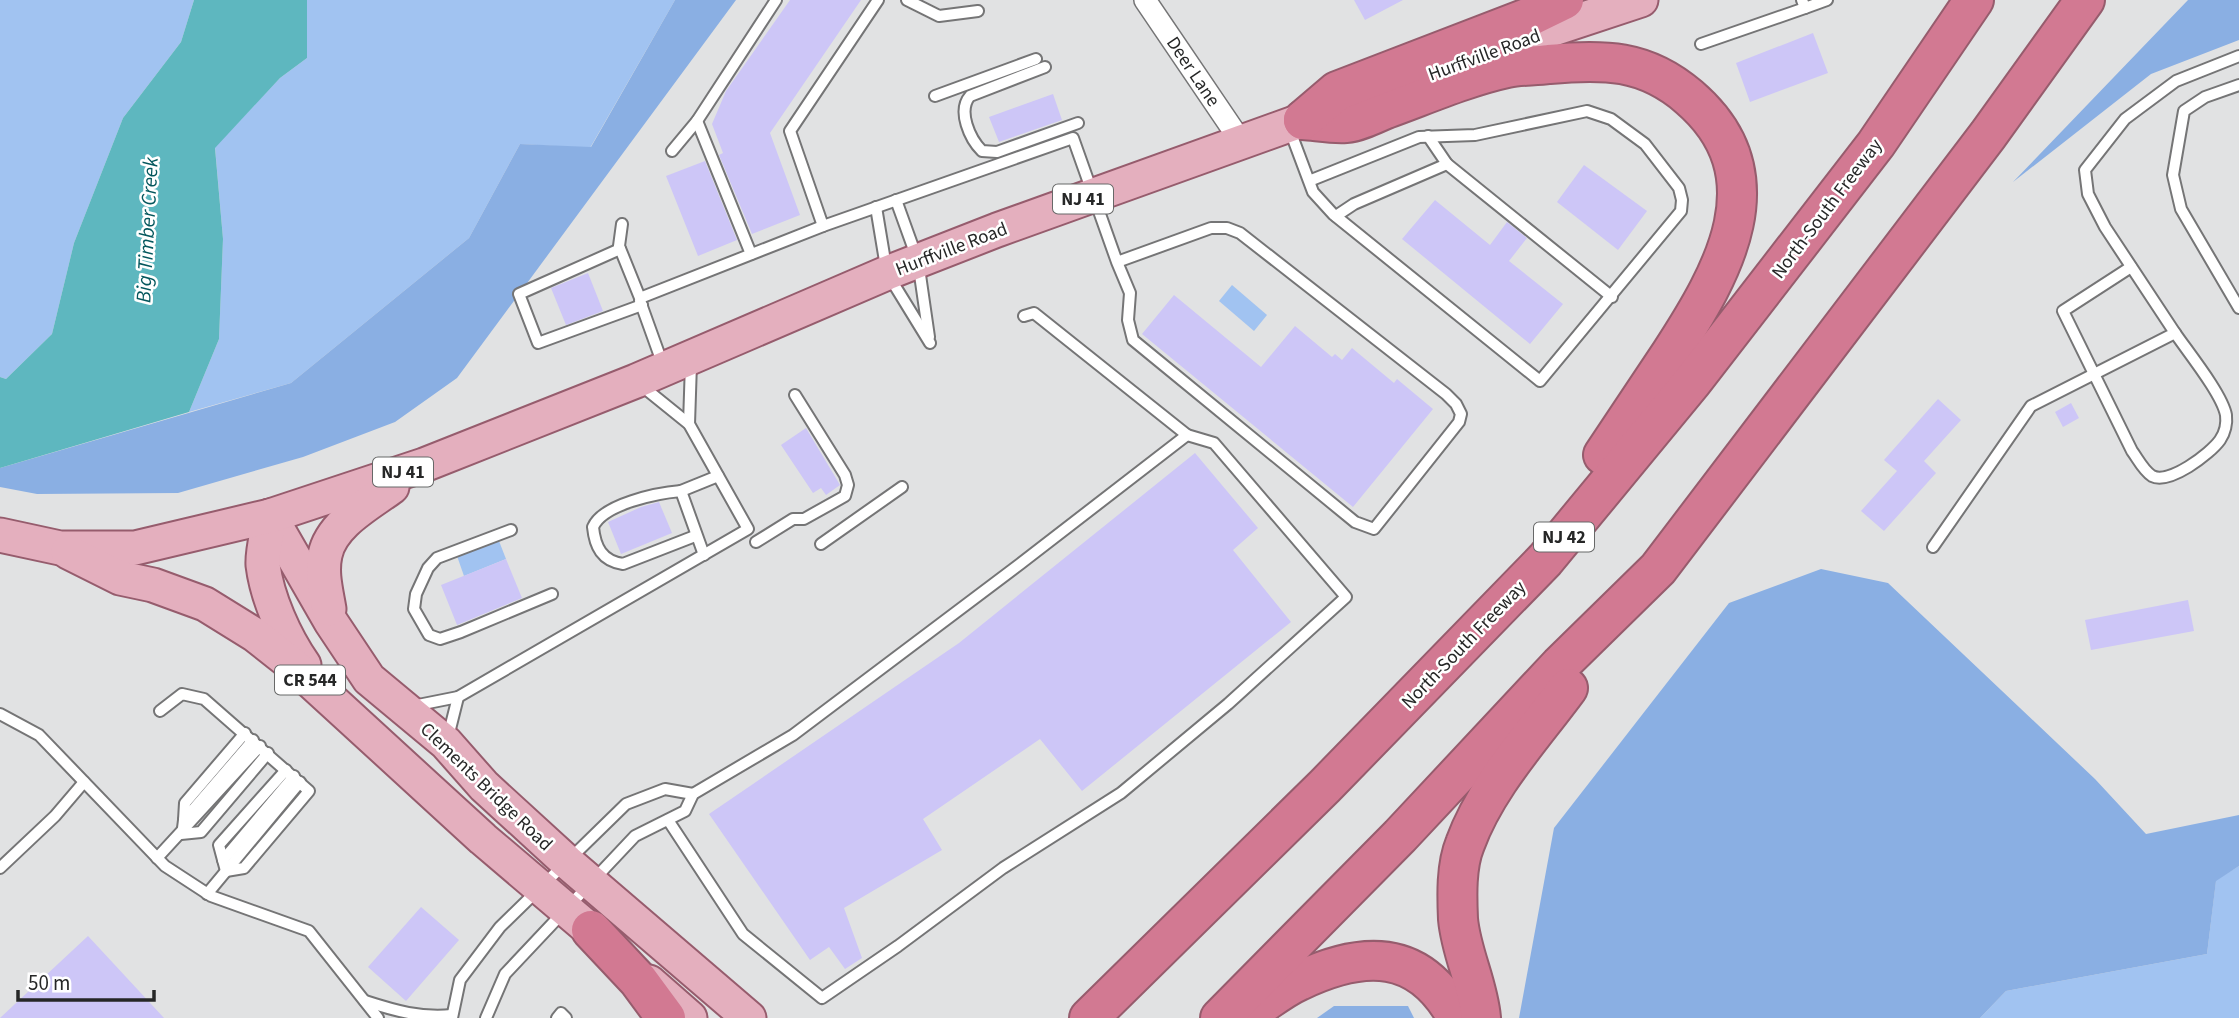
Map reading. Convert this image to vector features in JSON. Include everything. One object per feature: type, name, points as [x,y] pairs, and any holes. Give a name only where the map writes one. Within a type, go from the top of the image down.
[{"type":"highway","points":[[1296,123],[1337,91],[1527,18],[1564,0]]},
{"type":"highway","name":"North-South Freeway","points":[[1089,1018],[1325,786],[1545,560],[1692,382],[1859,166],[1974,0]]},
{"type":"highway","points":[[1481,1018],[1480,1003],[1464,954],[1458,920],[1459,872],[1464,846],[1502,776],[1988,135],[2084,0]]},
{"type":"highway","points":[[1296,123],[1348,123],[1507,68],[1597,61],[1634,66],[1671,83],[1693,100],[1719,133],[1732,159],[1738,191],[1734,226],[1716,279],[1588,476],[1545,560]]},
{"type":"highway","points":[[1220,1018],[1400,836],[1560,665],[1658,569]]},
{"type":"highway","points":[[578,920],[638,980],[666,1018]]},
{"type":"highway","points":[[1241,1018],[1297,982],[1335,967],[1360,961],[1388,962],[1407,967],[1427,978],[1441,991],[1457,1018]]},
{"type":"main road","name":"Hurffville Road","points":[[270,516],[424,465],[664,369],[918,261],[1498,47],[1641,0]]},
{"type":"main road","points":[[331,622],[324,578],[325,553],[331,542],[344,521],[424,465]]},
{"type":"main road","name":"Clements Bridge Road","points":[[0,535],[60,548],[135,548],[270,516]]},
{"type":"main road","name":"Clements Bridge Road","points":[[270,516],[331,622],[369,679],[446,743],[484,786],[567,862],[749,1018]]},
{"type":"main road","name":"Clements Bridge Road","points":[[270,516],[263,564],[274,607],[291,647],[326,695]]},
{"type":"main road","name":"Clements Bridge Road","points":[[60,548],[120,578],[153,585],[205,604],[255,635],[326,695],[483,839],[690,1018]]},
{"type":"street","name":"Deer Lane","points":[[1145,0],[1242,143]]},
{"type":"lane","points":[[672,151],[697,121],[776,0]]},
{"type":"lane","points":[[823,226],[790,131],[878,0]]},
{"type":"lane","points":[[907,0],[939,16],[978,11]]},
{"type":"lane","points":[[1701,44],[1803,4],[1827,0]]},
{"type":"lane","points":[[2132,267],[2063,311],[2143,467],[2152,476],[2161,478],[2182,471],[2219,442],[2225,429],[2226,418],[2218,397],[2132,267],[2088,194],[2085,170],[2125,119],[2176,80],[2239,56]]},
{"type":"lane","points":[[935,96],[1036,59]]},
{"type":"lane","points":[[1045,67],[970,96],[966,100],[963,111],[976,145],[982,151],[997,152],[1079,123]]},
{"type":"lane","points":[[2239,85],[2205,97],[2184,111],[2174,175],[2181,209],[2239,308]]},
{"type":"lane","points":[[1296,123],[1308,181],[1318,198],[1336,216],[1540,382],[1681,212],[1682,200],[1679,188],[1645,144],[1611,119],[1587,111],[1475,135],[1419,137],[1308,181]]},
{"type":"lane","points":[[697,121],[751,254]]},
{"type":"lane","points":[[1428,136],[1447,163],[1612,297]]},
{"type":"lane","points":[[620,249],[519,294],[538,343],[823,226],[1073,138],[1117,262],[1130,293],[1128,320],[1133,340],[1355,522],[1374,529],[1459,422],[1461,414],[1446,394],[1240,233],[1227,228],[1211,228],[1117,262]]},
{"type":"lane","points":[[1336,216],[1354,204],[1447,163]]},
{"type":"lane","points":[[876,208],[887,273],[930,343],[918,261],[896,200]]},
{"type":"lane","points":[[404,708],[458,697],[748,529],[689,424],[664,369],[620,249],[622,224]]},
{"type":"lane","points":[[668,820],[743,934],[822,998],[898,946],[1003,868],[1121,793],[1228,704],[1346,597],[1214,443],[1187,435],[1034,313],[1024,316]]},
{"type":"lane","points":[[1933,547],[2031,406],[2175,333]]},
{"type":"lane","points":[[664,369],[689,424]]},
{"type":"lane","points":[[756,542],[845,496],[848,485],[845,475],[795,395]]},
{"type":"lane","points":[[486,1018],[505,974],[578,920],[592,884],[635,836],[685,811],[694,794],[814,720],[1187,435]]},
{"type":"lane","points":[[695,536],[623,564],[611,562],[601,552],[594,538],[593,527],[602,514],[656,494],[681,491],[718,476]]},
{"type":"lane","points":[[821,544],[902,488]]},
{"type":"lane","points":[[681,491],[704,555]]},
{"type":"lane","points":[[510,530],[437,558],[428,568],[416,594],[414,609],[429,635],[440,639],[552,594]]},
{"type":"lane","points":[[160,711],[182,694],[204,699],[309,791],[244,868],[224,865]]},
{"type":"lane","points":[[446,743],[458,697]]},
{"type":"lane","points":[[0,714],[39,735],[165,866],[207,894],[309,931],[378,1018]]},
{"type":"lane","points":[[181,834],[184,820],[257,743]]},
{"type":"lane","points":[[157,858],[181,834],[257,743]]},
{"type":"lane","points":[[207,894],[224,865],[293,776]]},
{"type":"lane","points":[[0,868],[55,816],[84,782]]},
{"type":"lane","points":[[365,1001],[406,1015],[452,1017],[460,980],[500,927],[626,804],[665,789],[694,794]]},
{"type":"lane","points":[[557,1018],[561,1013],[566,1018]]},
{"type":"shaded area","points":[[0,0],[194,0],[181,42],[123,118],[74,243],[52,334],[6,379],[0,377]]},
{"type":"shaded area","points":[[307,0],[675,0],[590,148],[520,144],[469,238],[291,383],[189,412],[219,339],[223,239],[215,147],[280,78],[307,58]]},
{"type":"shaded area","points":[[675,0],[736,0],[457,378],[395,422],[303,457],[178,493],[37,494],[0,487],[0,468],[291,383],[469,238],[520,144],[591,147]]},
{"type":"shaded area","points":[[2188,0],[2239,0],[2239,40],[2151,74],[2013,182]]},
{"type":"shaded area","points":[[1232,285],[1267,315],[1254,331],[1219,301]]},
{"type":"shaded area","points":[[499,541],[506,559],[464,576],[457,556]]},
{"type":"shaded area","points":[[1821,569],[1888,583],[2095,779],[2146,834],[2239,815],[2239,866],[2216,881],[2207,954],[2006,991],[1980,1018],[1519,1018],[1554,828],[1729,603]]},
{"type":"shaded area","points":[[2239,866],[2239,1018],[1980,1018],[2006,991],[2207,954],[2216,880]]},
{"type":"shaded area","points":[[1334,1006],[1408,1006],[1414,1018],[1317,1018]]},
{"type":"water","name":"Big Timber Creek","points":[[194,0],[307,0],[307,58],[280,78],[215,148],[223,239],[219,339],[189,412],[0,468],[0,377],[6,379],[52,334],[74,243],[123,118],[181,42]]},
{"type":"building","points":[[790,0],[861,0],[770,133],[800,215],[752,234],[719,155],[723,153],[712,124],[726,91]]},
{"type":"building","points":[[1354,0],[1403,0],[1365,20]]},
{"type":"building","points":[[1813,33],[1828,73],[1750,102],[1736,63]]},
{"type":"building","points":[[1053,94],[1062,120],[999,142],[989,117]]},
{"type":"building","points":[[705,161],[737,240],[698,256],[666,176]]},
{"type":"building","points":[[1584,165],[1647,211],[1618,250],[1557,202]]},
{"type":"building","points":[[1435,200],[1490,245],[1507,222],[1527,238],[1509,261],[1563,304],[1530,344],[1402,239]]},
{"type":"building","points":[[588,273],[603,311],[566,325],[551,288]]},
{"type":"building","points":[[1174,295],[1261,367],[1295,326],[1332,357],[1335,354],[1342,360],[1352,348],[1394,383],[1397,379],[1433,409],[1353,507],[1142,334]]},
{"type":"building","points":[[1938,399],[1961,420],[1924,461],[1936,473],[1884,531],[1861,511],[1897,471],[1884,460]]},
{"type":"building","points":[[2071,403],[2079,418],[2063,427],[2055,412]]},
{"type":"building","points":[[806,428],[840,485],[826,495],[821,488],[813,493],[781,445]]},
{"type":"building","points":[[1195,453],[1258,528],[1233,550],[1291,622],[1082,791],[1040,739],[923,819],[942,850],[844,908],[862,958],[845,969],[829,947],[810,960],[709,814],[959,643]]},
{"type":"building","points":[[659,502],[672,533],[621,554],[608,522]]},
{"type":"building","points":[[506,559],[522,598],[457,625],[441,585]]},
{"type":"building","points":[[2188,600],[2194,631],[2091,650],[2085,620]]},
{"type":"building","points":[[421,907],[459,940],[406,1001],[368,967]]},
{"type":"building","points":[[88,936],[164,1018],[0,1018]]}]
